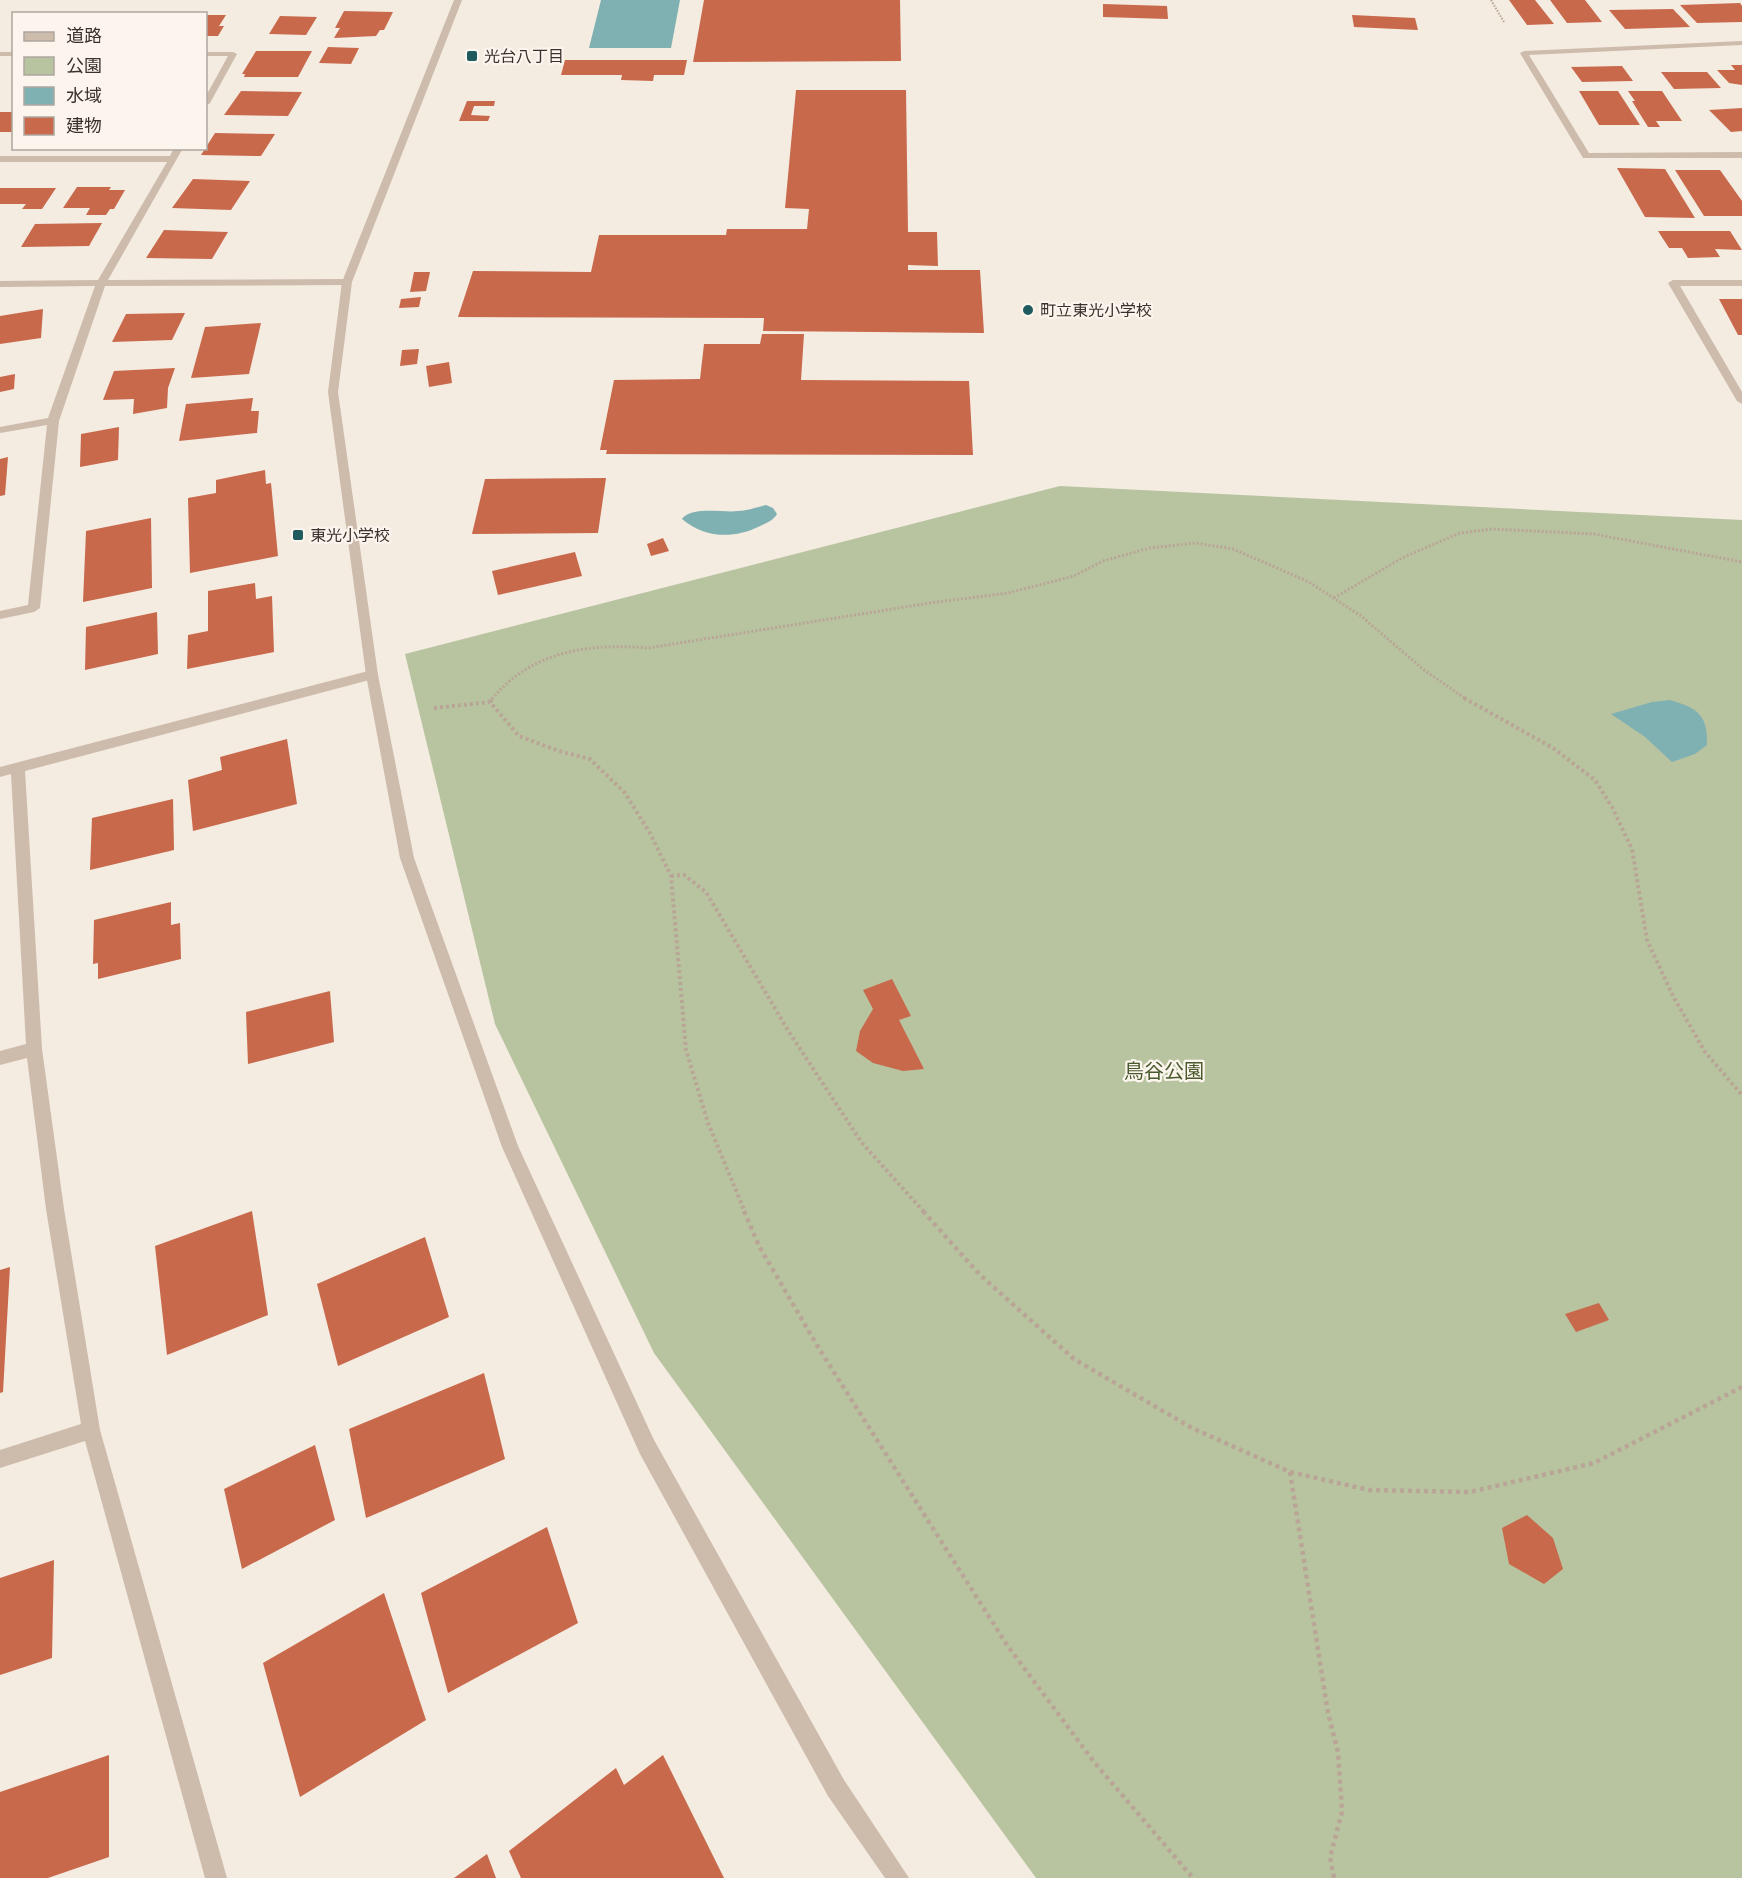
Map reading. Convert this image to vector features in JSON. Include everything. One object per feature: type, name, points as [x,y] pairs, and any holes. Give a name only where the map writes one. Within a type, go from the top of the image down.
[{"type":"street","points":[[458,0],[347,282],[333,392],[372,675],[407,858],[510,1147],[647,1447],[836,1788],[898,1878]]},
{"type":"street","points":[[1742,43],[1524,53],[1586,156],[1742,155]]},
{"type":"street","points":[[207,54],[233,54],[207,101]]},
{"type":"street","points":[[0,615],[34,608],[53,420],[101,284],[178,150]]},
{"type":"street","points":[[0,159],[173,159]]},
{"type":"street","points":[[0,284],[347,282]]},
{"type":"street","points":[[1742,283],[1673,283],[1742,401]]},
{"type":"street","points":[[0,430],[53,420]]},
{"type":"street","points":[[0,772],[372,675]]},
{"type":"street","points":[[18,768],[34,1049],[55,1209],[91,1430],[216,1878]]},
{"type":"street","points":[[0,1058],[34,1049]]},
{"type":"street","points":[[0,1459],[91,1430]]},
{"type":"path","points":[[1334,598],[1411,553],[1460,533],[1492,530],[1594,534],[1742,562]]},
{"type":"path","points":[[434,708],[490,702],[501,686],[526,667],[562,653],[603,645],[648,648],[930,603],[1008,594],[1074,576],[1103,561],[1150,548],[1196,543],[1233,549],[1309,582],[1361,616],[1424,670],[1477,707],[1553,748],[1594,780],[1612,807],[1632,849],[1647,940],[1672,996],[1705,1052],[1742,1095]]},
{"type":"path","points":[[490,702],[519,736],[559,752],[590,759],[625,793],[650,833],[671,876],[686,1050],[708,1123],[759,1246],[818,1347],[1007,1645],[1094,1762],[1193,1878]]},
{"type":"path","points":[[671,876],[684,875],[706,892],[789,1032],[862,1143],[979,1274],[1074,1359],[1192,1428],[1290,1472],[1369,1490],[1470,1492],[1594,1463],[1742,1387]]},
{"type":"path","points":[[1290,1472],[1328,1713],[1338,1752],[1342,1812],[1330,1857],[1335,1878]]},
{"type":"green space","name":"鳥谷公園","points":[[1060,486],[1742,520],[1742,1878],[1036,1878],[654,1353],[495,1024],[405,654]]},
{"type":"water","points":[[601,0],[680,0],[671,48],[589,48]]},
{"type":"water","points":[[766,505],[773,508],[777,514],[769,522],[748,531],[729,535],[700,530],[682,519],[700,511],[741,511]]},
{"type":"water","points":[[1670,700],[1687,706],[1699,714],[1703,719],[1707,734],[1707,745],[1695,754],[1672,762],[1645,737],[1611,714],[1652,702]]},
{"type":"building","points":[[704,0],[900,0],[901,61],[693,62]]},
{"type":"building","points":[[1509,0],[1535,0],[1554,24],[1527,25]]},
{"type":"building","points":[[1550,0],[1585,0],[1602,22],[1567,23]]},
{"type":"building","points":[[1740,3],[1742,22],[1697,23],[1680,5]]},
{"type":"building","points":[[1103,4],[1167,6],[1168,19],[1103,17]]},
{"type":"building","points":[[1673,9],[1690,27],[1625,29],[1609,10]]},
{"type":"building","points":[[344,11],[393,12],[384,30],[380,30],[376,36],[334,38],[340,28],[335,28]]},
{"type":"building","points":[[207,15],[226,15],[219,26],[224,26],[218,36],[207,36]]},
{"type":"building","points":[[1352,15],[1415,18],[1418,30],[1354,27]]},
{"type":"building","points":[[280,16],[317,17],[306,35],[269,34]]},
{"type":"building","points":[[328,47],[359,48],[351,64],[319,63]]},
{"type":"building","points":[[256,51],[312,51],[298,77],[244,77],[245,74],[242,74]]},
{"type":"building","points":[[565,60],[687,60],[684,75],[654,75],[653,81],[621,80],[622,75],[561,75]]},
{"type":"building","points":[[1731,65],[1742,65],[1742,85],[1729,83],[1717,70],[1735,70]]},
{"type":"building","points":[[1622,66],[1633,81],[1582,82],[1571,67]]},
{"type":"building","points":[[1661,72],[1707,72],[1721,88],[1674,89]]},
{"type":"building","points":[[796,90],[906,90],[908,232],[937,232],[938,266],[908,265],[908,270],[980,270],[984,333],[763,331],[764,318],[458,317],[473,271],[591,272],[599,235],[726,235],[727,229],[807,229],[809,209],[785,208]]},
{"type":"building","points":[[241,91],[302,92],[288,116],[224,115]]},
{"type":"building","points":[[1579,91],[1618,91],[1640,125],[1599,125]]},
{"type":"building","points":[[1628,91],[1662,91],[1682,121],[1656,121],[1660,127],[1648,127]]},
{"type":"building","points":[[467,101],[495,101],[494,106],[474,106],[471,115],[490,116],[488,121],[459,121]]},
{"type":"building","points":[[1742,108],[1742,131],[1731,132],[1709,110]]},
{"type":"building","points":[[0,112],[12,112],[12,132],[0,132]]},
{"type":"building","points":[[215,133],[275,134],[261,156],[201,155],[204,150],[207,150],[207,146]]},
{"type":"building","points":[[1617,168],[1665,169],[1695,218],[1645,217]]},
{"type":"building","points":[[1675,170],[1720,170],[1742,201],[1742,216],[1704,216]]},
{"type":"building","points":[[193,179],[250,181],[231,210],[172,208]]},
{"type":"building","points":[[77,187],[111,187],[109,190],[125,190],[114,209],[110,209],[106,215],[86,215],[90,208],[63,208]]},
{"type":"building","points":[[0,188],[56,188],[42,209],[22,209],[26,204],[0,204]]},
{"type":"building","points":[[102,223],[89,246],[21,247],[35,224]]},
{"type":"building","points":[[164,230],[228,232],[212,259],[146,258]]},
{"type":"building","points":[[1658,231],[1730,231],[1742,250],[1715,249],[1720,257],[1688,258],[1682,248],[1669,248]]},
{"type":"building","points":[[414,272],[430,272],[426,291],[410,292]]},
{"type":"building","points":[[421,297],[419,307],[399,308],[401,299]]},
{"type":"building","points":[[1719,299],[1742,299],[1742,335],[1738,335]]},
{"type":"building","points":[[43,309],[41,338],[0,344],[0,316]]},
{"type":"building","points":[[185,313],[172,340],[112,342],[126,314]]},
{"type":"building","points":[[261,323],[249,374],[191,378],[205,327]]},
{"type":"building","points":[[762,334],[804,334],[801,380],[969,381],[973,455],[606,454],[607,450],[600,450],[614,380],[700,379],[704,344],[760,344]]},
{"type":"building","points":[[419,349],[417,364],[400,366],[402,350]]},
{"type":"building","points":[[449,362],[452,383],[429,387],[426,366]]},
{"type":"building","points":[[175,368],[168,388],[167,408],[133,414],[134,399],[103,400],[114,371]]},
{"type":"building","points":[[15,374],[14,389],[0,392],[0,377]]},
{"type":"building","points":[[253,398],[251,411],[259,411],[257,433],[179,441],[186,404]]},
{"type":"building","points":[[119,427],[118,460],[80,467],[81,434]]},
{"type":"building","points":[[8,457],[5,495],[0,496],[0,459]]},
{"type":"building","points":[[265,470],[266,484],[271,483],[278,556],[190,573],[188,498],[216,493],[216,480]]},
{"type":"building","points":[[606,478],[598,533],[472,534],[485,479]]},
{"type":"building","points":[[151,518],[152,588],[83,602],[86,531]]},
{"type":"building","points":[[663,538],[669,551],[651,556],[647,544]]},
{"type":"building","points":[[575,552],[582,576],[498,595],[492,571]]},
{"type":"building","points":[[255,583],[256,599],[272,596],[274,652],[187,669],[188,635],[208,631],[208,591]]},
{"type":"building","points":[[157,612],[158,654],[85,670],[86,627]]},
{"type":"building","points":[[287,739],[297,804],[193,831],[188,780],[222,770],[220,757]]},
{"type":"building","points":[[173,799],[174,850],[90,870],[92,818]]},
{"type":"building","points":[[171,902],[171,925],[180,923],[181,959],[98,979],[98,963],[93,964],[94,920]]},
{"type":"building","points":[[892,979],[911,1016],[899,1020],[924,1069],[903,1071],[873,1063],[856,1051],[860,1031],[873,1009],[863,990]]},
{"type":"building","points":[[330,991],[334,1042],[248,1064],[246,1012]]},
{"type":"building","points":[[252,1211],[268,1315],[167,1355],[155,1246]]},
{"type":"building","points":[[425,1237],[449,1317],[338,1366],[317,1284]]},
{"type":"building","points":[[10,1267],[3,1392],[0,1393],[0,1270]]},
{"type":"building","points":[[1599,1303],[1609,1320],[1576,1332],[1565,1314]]},
{"type":"building","points":[[484,1373],[505,1459],[366,1518],[349,1429]]},
{"type":"building","points":[[315,1445],[335,1520],[242,1569],[224,1489]]},
{"type":"building","points":[[1527,1515],[1553,1538],[1563,1569],[1544,1584],[1509,1564],[1502,1528]]},
{"type":"building","points":[[547,1527],[578,1623],[448,1693],[421,1593]]},
{"type":"building","points":[[54,1560],[52,1658],[0,1675],[0,1578]]},
{"type":"building","points":[[384,1593],[426,1720],[300,1797],[263,1663]]},
{"type":"building","points":[[109,1755],[109,1857],[48,1878],[0,1878],[0,1792]]},
{"type":"building","points":[[663,1755],[724,1878],[521,1878],[509,1851],[616,1768],[624,1785]]},
{"type":"building","points":[[487,1854],[496,1878],[454,1878]]},
{"type":"place","name":"光台八丁目","points":[[472,56]]},
{"type":"place","name":"町立東光小学校","points":[[1028,310]]},
{"type":"place","name":"東光小学校","points":[[298,535]]}]
